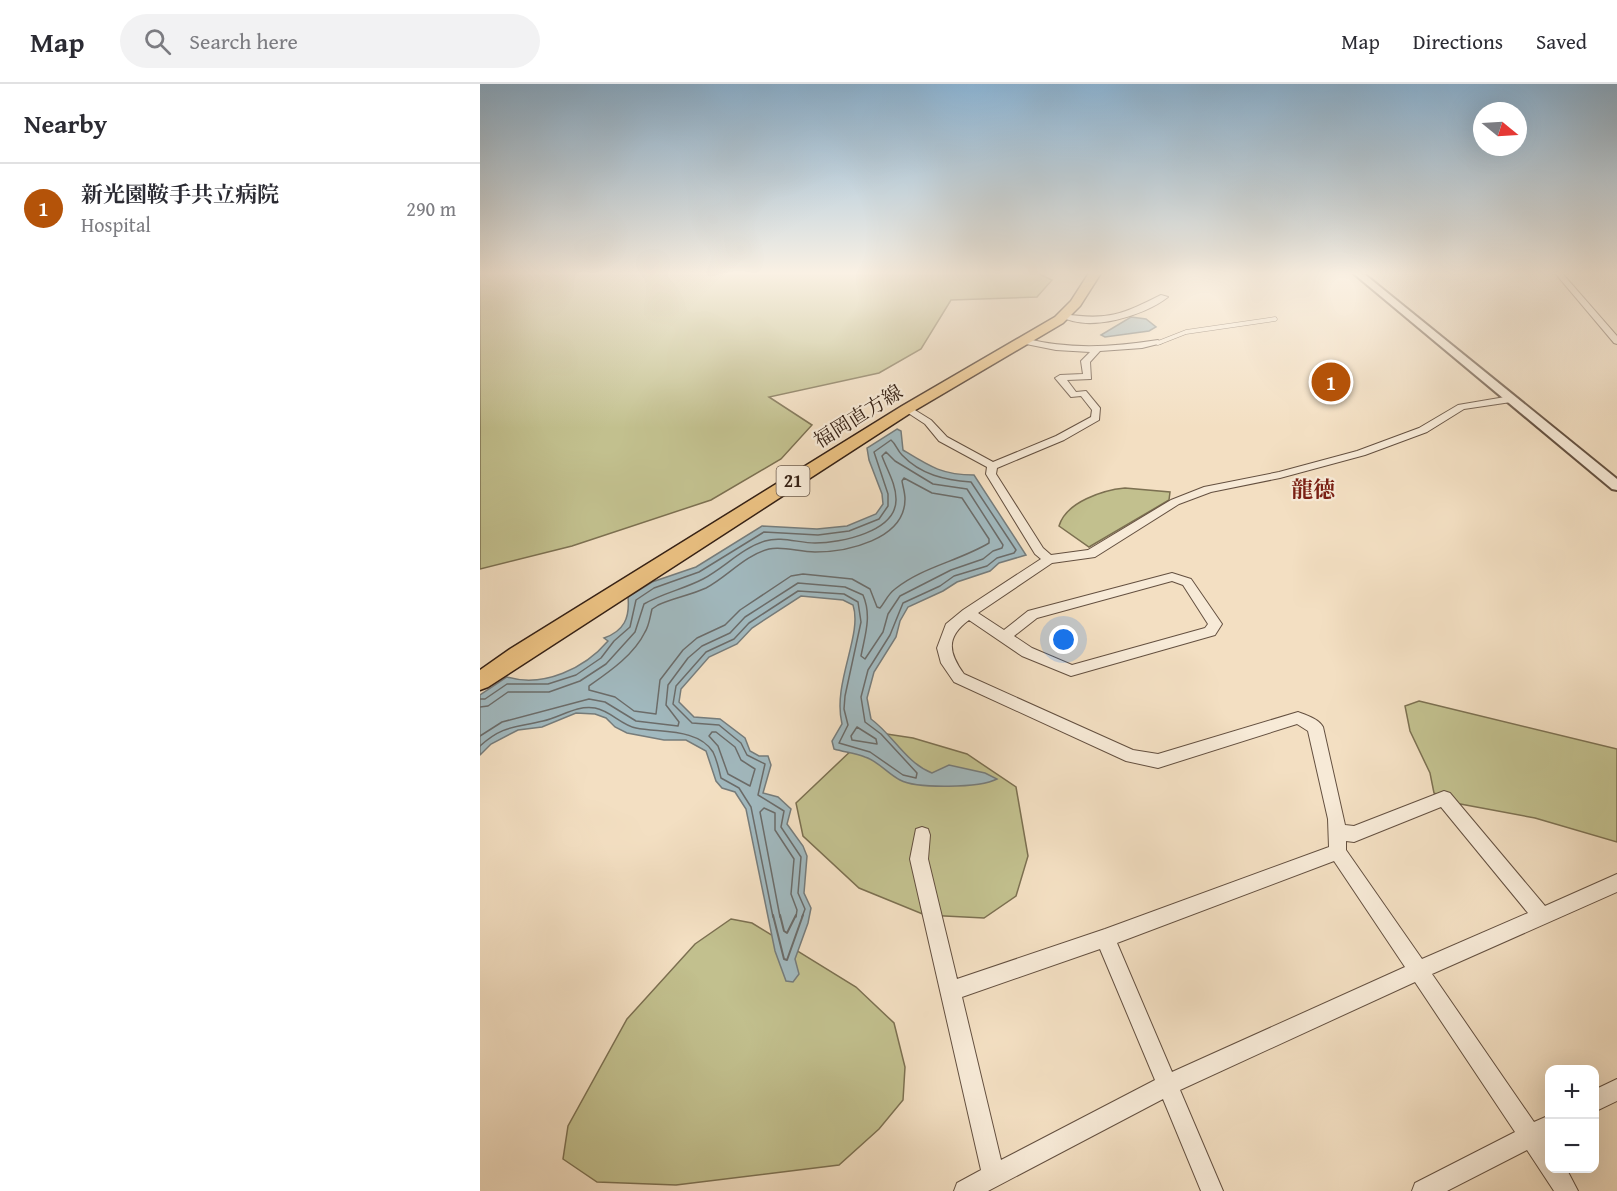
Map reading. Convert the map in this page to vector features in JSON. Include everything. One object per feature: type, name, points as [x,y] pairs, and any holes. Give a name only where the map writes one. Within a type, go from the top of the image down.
[{"type":"main road","name":"福岡直方線","points":[[480,681],[907,409],[1050,325]]},
{"type":"street","points":[[1420,325],[1617,486]]},
{"type":"street","points":[[1603,325],[1617,341]]},
{"type":"street","points":[[1024,340],[1042,346],[1097,347],[1158,343]]},
{"type":"street","points":[[992,466],[1060,438],[1096,418],[1097,410],[1083,393],[1074,395],[1060,378],[1088,377],[1085,361],[1097,347]]},
{"type":"street","points":[[1511,399],[1461,407],[1423,430],[1361,453],[1280,475],[1208,489],[1175,502],[1091,554],[1049,559],[968,613],[951,627],[944,648],[948,663],[959,678],[1131,756],[1158,761],[1298,718],[1315,727],[1336,819],[1338,852],[1419,970],[1540,1131],[1545,1147]]},
{"type":"street","points":[[907,409],[928,422],[943,439],[992,466]]},
{"type":"street","points":[[992,466],[991,474],[1039,551],[1049,559]]},
{"type":"street","points":[[968,613],[1027,652],[1071,671],[1210,632],[1215,624],[1187,582],[1172,577],[1033,614],[1005,636]]},
{"type":"street","points":[[1337,832],[1353,834],[1444,798],[1542,916]]},
{"type":"street","points":[[922,835],[919,859],[994,1176]]},
{"type":"street","points":[[949,992],[1105,938],[1338,852]]},
{"type":"street","points":[[965,1191],[1166,1086],[1419,970],[1617,883]]},
{"type":"street","points":[[1105,938],[1212,1191]]},
{"type":"street","points":[[1599,1099],[1617,1090]]},
{"type":"street","points":[[1423,1191],[1540,1131]]},
{"type":"street","points":[[1555,1173],[1568,1191]]},
{"type":"lane","points":[[1158,343],[1179,332],[1191,329],[1215,329],[1241,325]]},
{"type":"shaded area","points":[[480,325],[936,325],[921,349],[879,373],[769,397],[812,425],[781,459],[711,500],[572,546],[480,569]]},
{"type":"shaded area","points":[[1125,488],[1170,492],[1169,500],[1089,547],[1059,526],[1069,510],[1077,504],[1106,491]]},
{"type":"shaded area","points":[[1419,701],[1617,749],[1617,842],[1535,818],[1455,803],[1434,793],[1430,773],[1410,731],[1405,706]]},
{"type":"shaded area","points":[[880,733],[913,738],[967,754],[1016,787],[1028,856],[1016,896],[984,918],[925,915],[859,888],[803,836],[796,803],[856,746]]},
{"type":"shaded area","points":[[731,919],[752,923],[856,987],[894,1023],[905,1067],[903,1100],[879,1129],[839,1165],[676,1185],[597,1182],[563,1159],[568,1126],[627,1019],[695,944]]},
{"type":"water","points":[[1118,325],[1153,325],[1156,327],[1149,331],[1105,337],[1101,335]]},
{"type":"water","points":[[897,429],[901,431],[903,450],[912,456],[944,471],[974,475],[1026,555],[999,563],[990,571],[957,582],[908,607],[900,621],[896,637],[874,672],[867,698],[871,719],[907,756],[932,773],[949,765],[985,773],[997,779],[963,786],[908,783],[870,759],[834,749],[832,741],[842,724],[841,692],[855,617],[853,605],[843,600],[801,596],[752,628],[737,644],[709,657],[681,689],[679,702],[694,717],[720,719],[745,738],[750,751],[759,756],[768,756],[771,765],[763,793],[778,797],[791,809],[787,824],[803,846],[807,856],[804,893],[811,908],[795,959],[799,974],[793,982],[786,981],[775,951],[746,809],[735,792],[722,788],[716,781],[706,751],[686,740],[664,740],[627,733],[615,727],[606,718],[595,714],[576,713],[542,727],[518,730],[491,744],[480,755],[480,695],[507,677],[521,680],[549,678],[588,660],[608,641],[604,638],[616,632],[624,623],[628,611],[628,597],[652,582],[696,567],[762,526],[817,529],[847,526],[876,514],[883,504],[882,494],[869,460],[867,448]]},
{"type":"place","name":"新光園鞍手共立病院","points":[[1331,382]]},
{"type":"district","name":"龍徳","points":[[1313,489]]}]
